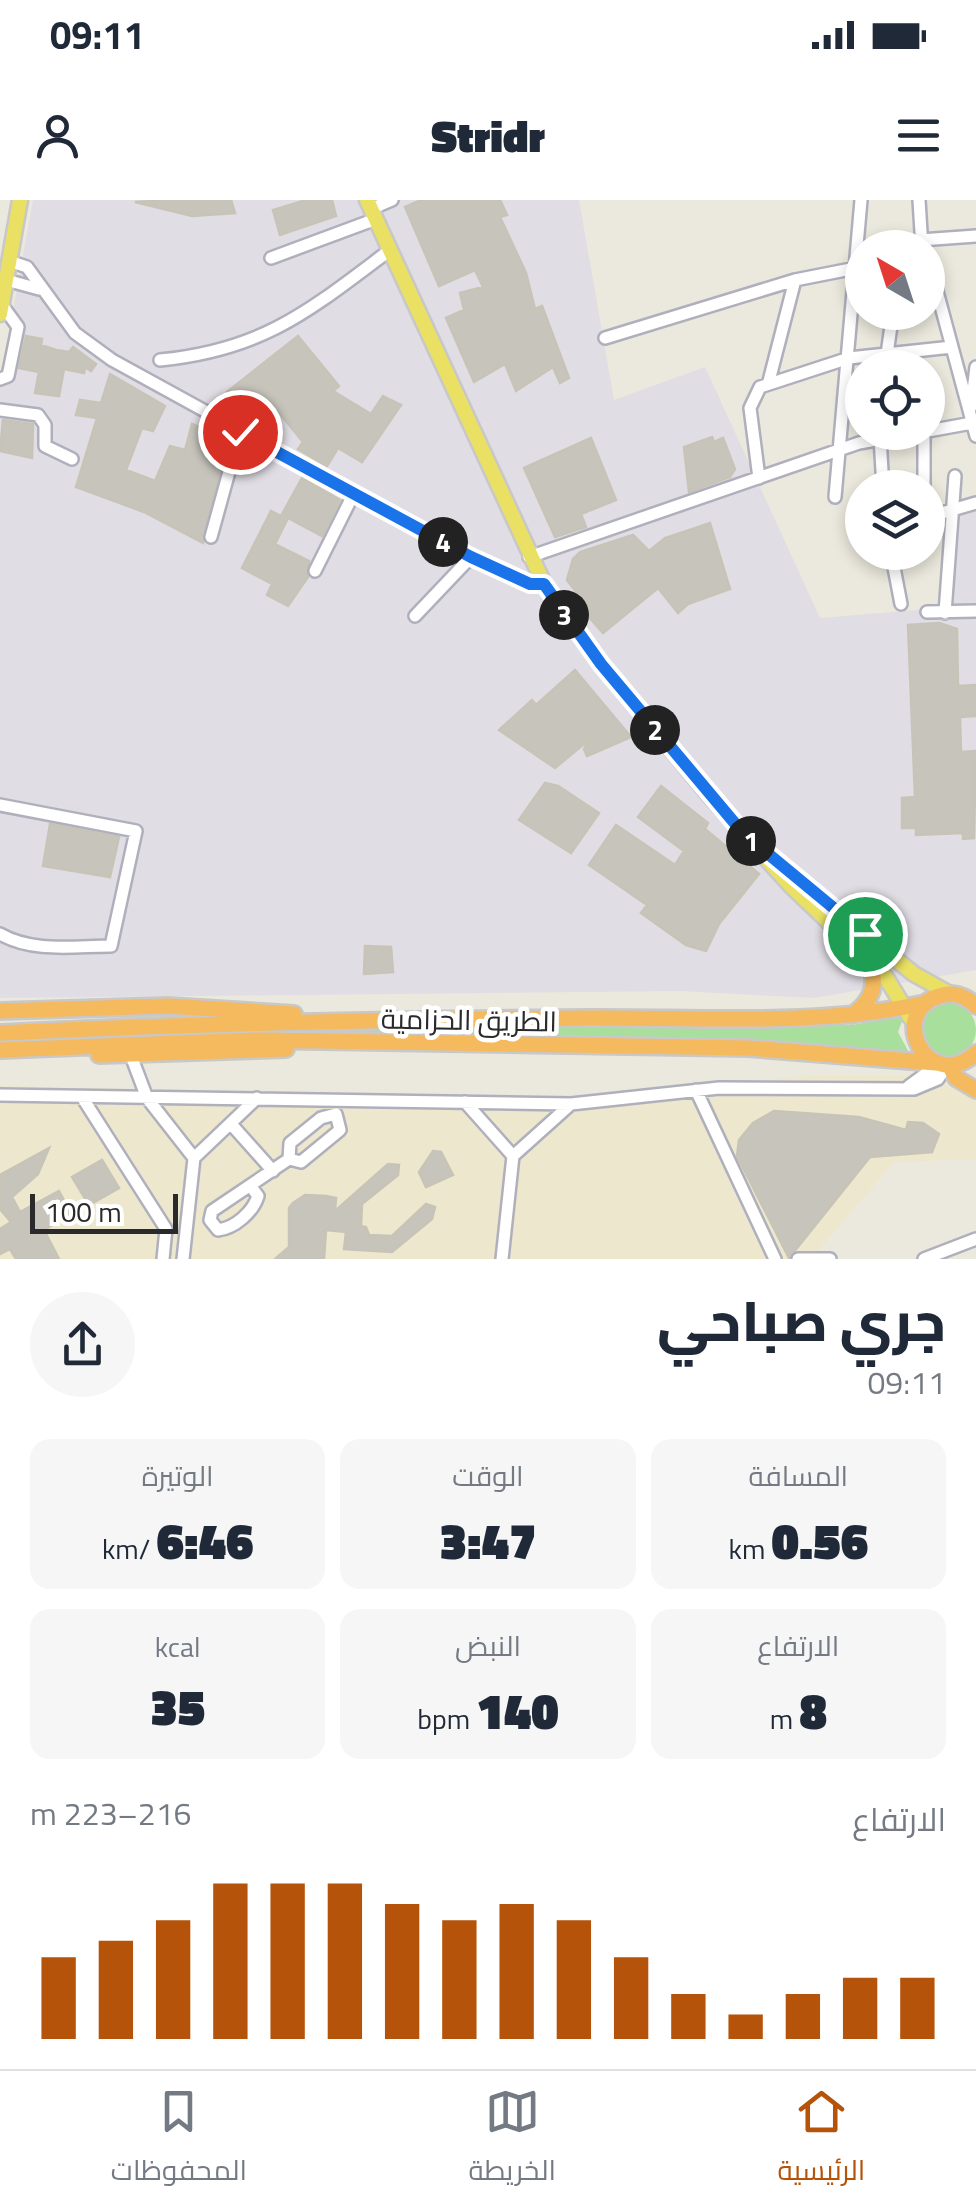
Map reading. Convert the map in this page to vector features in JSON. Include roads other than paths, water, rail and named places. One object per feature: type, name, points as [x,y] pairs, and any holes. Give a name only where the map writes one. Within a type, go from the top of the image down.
[{"type":"highway","points":[[847,1017],[862,1008],[872,993],[874,976],[868,959]]},
{"type":"highway","points":[[962,994],[976,1006]]},
{"type":"highway","name":"الطريق الحزامية","points":[[0,1033],[126,1025],[847,1017],[962,994]]},
{"type":"highway","points":[[926,1003],[914,1026],[919,1048],[976,1090]]},
{"type":"highway","points":[[0,1012],[223,1007],[358,1021]]},
{"type":"highway","name":"الطريق الحزامية","points":[[0,1050],[131,1042],[748,1048],[943,1064]]},
{"type":"highway","points":[[0,1059],[243,1053],[358,1044]]},
{"type":"highway","points":[[943,1064],[976,1052]]},
{"type":"main road","points":[[1,310],[7,250],[20,200]]},
{"type":"main road","points":[[371,209],[544,584],[660,736],[791,886],[868,959],[906,1007],[914,1026]]},
{"type":"main road","points":[[770,860],[798,877],[914,974],[962,994]]},
{"type":"street","points":[[271,258],[392,200]]},
{"type":"street","points":[[861,230],[862,200]]},
{"type":"street","points":[[919,200],[920,230]]},
{"type":"street","points":[[945,241],[976,236]]},
{"type":"street","points":[[7,250],[27,267],[39,288],[88,344],[240,432],[471,557],[530,584],[544,584]]},
{"type":"street","points":[[160,360],[261,338],[292,322],[390,250]]},
{"type":"street","points":[[605,338],[795,280],[845,270]]},
{"type":"street","points":[[6,280],[39,288]]},
{"type":"street","points":[[769,382],[795,280]]},
{"type":"street","points":[[0,379],[8,376],[18,327],[1,310]]},
{"type":"street","points":[[945,322],[973,425]]},
{"type":"street","points":[[924,350],[952,347]]},
{"type":"street","points":[[759,478],[751,400],[769,382],[845,359]]},
{"type":"street","points":[[973,425],[976,367]]},
{"type":"street","points":[[835,497],[845,386]]},
{"type":"street","points":[[0,410],[38,415],[45,425],[45,446],[72,460]]},
{"type":"street","points":[[945,429],[973,425]]},
{"type":"street","points":[[210,537],[240,432]]},
{"type":"street","points":[[530,557],[845,448]]},
{"type":"street","points":[[945,613],[954,476]]},
{"type":"street","points":[[315,571],[354,493]]},
{"type":"street","points":[[945,512],[976,503]]},
{"type":"street","points":[[415,616],[471,557]]},
{"type":"street","points":[[894,570],[901,604]]},
{"type":"street","points":[[927,612],[976,611]]},
{"type":"street","points":[[0,805],[136,831],[111,946],[39,947],[17,943],[0,934]]},
{"type":"street","points":[[130,1054],[147,1098],[194,1158]]},
{"type":"street","points":[[0,1095],[571,1104],[696,1090],[906,1088],[943,1064]]},
{"type":"street","points":[[696,1090],[773,1258]]},
{"type":"street","points":[[82,1097],[166,1230],[163,1259]]},
{"type":"street","points":[[182,1259],[194,1158],[256,1098]]},
{"type":"street","points":[[465,1102],[512,1156]]},
{"type":"street","points":[[502,1259],[512,1156],[571,1104]]},
{"type":"street","points":[[252,1188],[289,1159],[290,1143],[321,1118],[336,1114],[340,1130],[301,1162],[289,1159]]},
{"type":"street","points":[[231,1124],[273,1171]]},
{"type":"street","points":[[924,1259],[976,1239]]},
{"type":"street","points":[[798,1259],[830,1259]]}]
